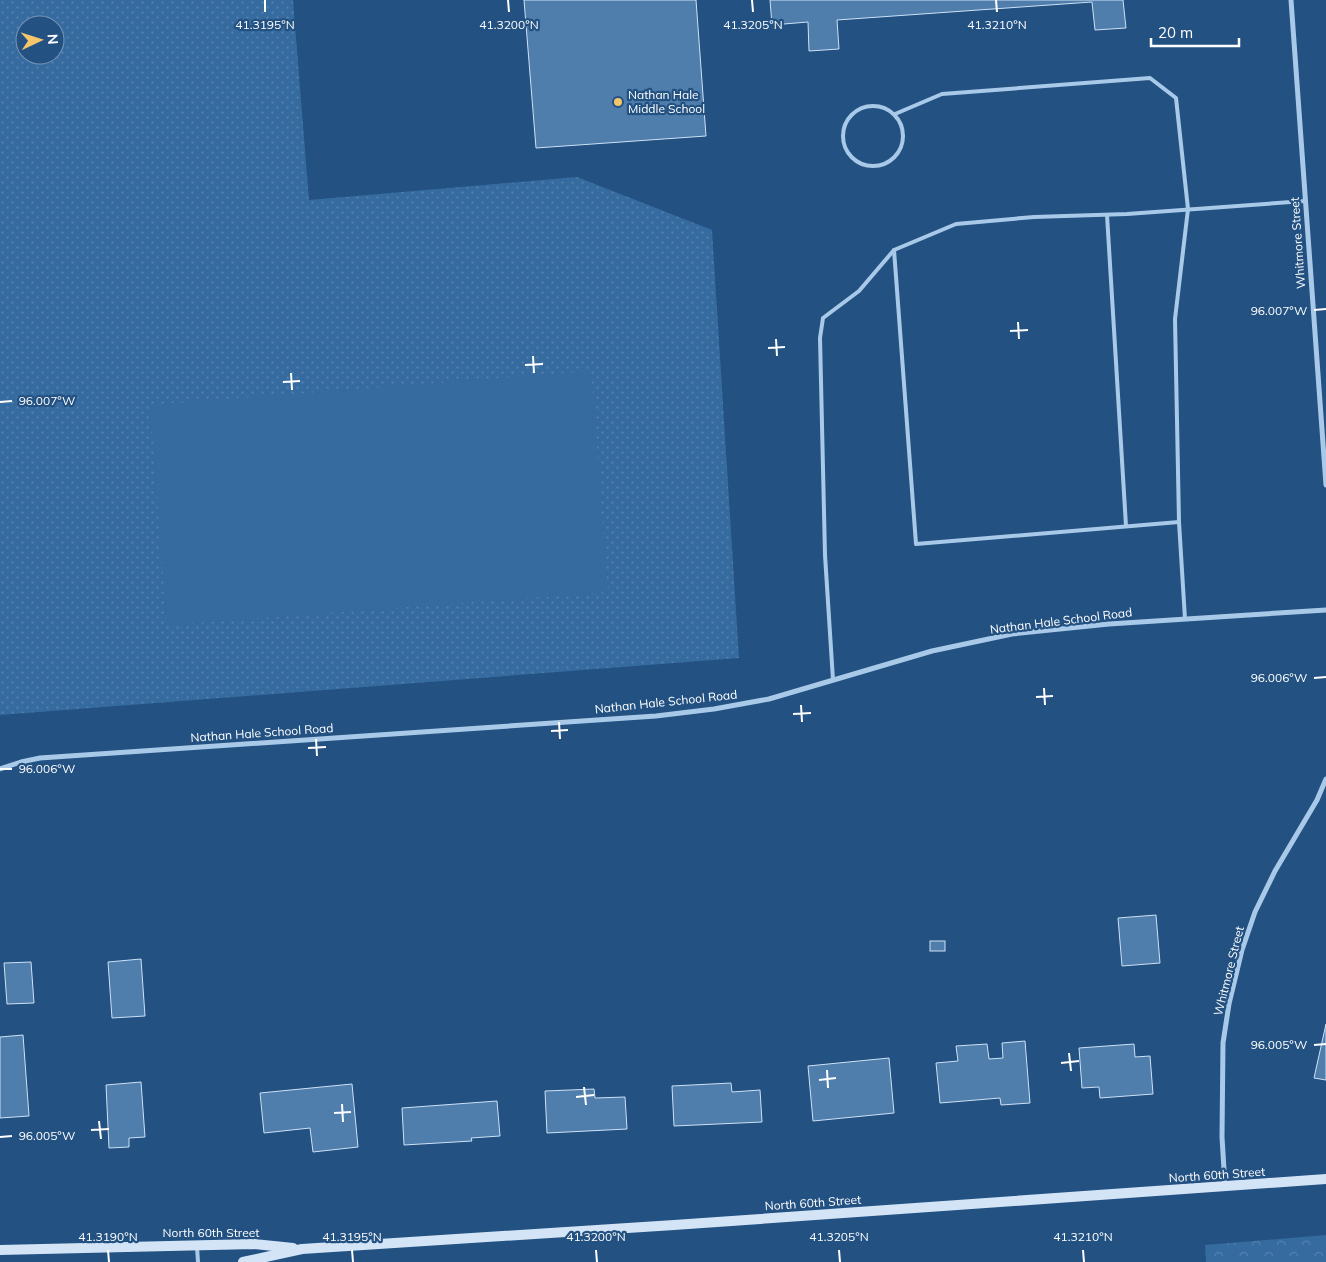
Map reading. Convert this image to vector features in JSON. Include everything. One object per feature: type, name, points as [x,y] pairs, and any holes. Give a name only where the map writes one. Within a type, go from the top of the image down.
[{"type":"main road","name":"North 60th Street","points":[[243,1262],[302,1250],[1326,1179]]},
{"type":"main road","name":"North 60th Street","points":[[0,1250],[254,1244],[302,1250]]},
{"type":"street","name":"Whitmore Street","points":[[1291,0],[1326,485]]},
{"type":"street","name":"Nathan Hale School Road","points":[[0,769],[40,758],[666,715],[769,699],[932,651],[1012,634],[1110,624],[1326,610]]},
{"type":"street","name":"Whitmore Street","points":[[1225,1187],[1222,1137],[1223,1043],[1229,1004],[1242,950],[1255,912],[1317,800],[1326,779]]},
{"type":"lane","points":[[895,114],[942,94],[1150,78],[1176,98],[1188,209],[1175,319],[1179,522],[1185,619]]},
{"type":"lane","points":[[873,106],[883,107],[895,114],[903,129],[904,140],[901,150],[895,158],[877,167],[857,163],[850,157],[842,138],[848,119],[854,112],[873,106]]},
{"type":"lane","points":[[833,680],[825,555],[820,338],[823,318],[859,291],[894,250],[956,224],[1034,217],[1107,215],[1305,201]]},
{"type":"lane","points":[[1107,215],[1126,526]]},
{"type":"lane","points":[[894,250],[916,544],[1179,522]]},
{"type":"lane","points":[[197,1245],[198,1262]]},
{"type":"green space","points":[[0,0],[293,0],[309,200],[577,177],[712,230],[739,658],[0,715]]},
{"type":"green space","points":[[591,371],[608,592],[167,625],[150,405]]},
{"type":"green space","points":[[1326,1235],[1326,1262],[1206,1262],[1205,1245]]},
{"type":"building","name":"Nathan Hale Middle School","points":[[524,0],[696,0],[706,136],[536,148]]},
{"type":"building","points":[[770,0],[1123,0],[1126,28],[1095,30],[1092,2],[837,20],[839,49],[809,51],[808,22],[772,25]]},
{"type":"building","points":[[1156,915],[1160,963],[1122,966],[1118,918]]},
{"type":"building","points":[[930,941],[945,941],[945,951],[930,951]]},
{"type":"building","points":[[141,959],[145,1016],[112,1018],[108,962]]},
{"type":"building","points":[[31,962],[34,1003],[7,1004],[4,963]]},
{"type":"building","points":[[1326,1024],[1326,1080],[1314,1078]]},
{"type":"building","points":[[23,1035],[29,1116],[0,1118],[0,1037]]},
{"type":"building","points":[[1025,1041],[1030,1103],[1001,1105],[1000,1098],[940,1103],[936,1063],[958,1061],[956,1046],[987,1044],[989,1059],[1003,1058],[1002,1043]]},
{"type":"building","points":[[1134,1044],[1135,1057],[1150,1056],[1153,1094],[1100,1098],[1099,1087],[1082,1088],[1079,1048]]},
{"type":"building","points":[[889,1058],[894,1113],[813,1121],[808,1066]]},
{"type":"building","points":[[141,1082],[145,1137],[129,1138],[129,1147],[109,1148],[106,1085]]},
{"type":"building","points":[[731,1083],[732,1092],[760,1090],[762,1122],[674,1126],[672,1086]]},
{"type":"building","points":[[352,1084],[358,1147],[313,1152],[310,1128],[264,1133],[260,1093]]},
{"type":"building","points":[[594,1089],[595,1098],[625,1097],[627,1129],[547,1133],[545,1091]]},
{"type":"building","points":[[497,1101],[500,1136],[471,1138],[472,1141],[404,1145],[402,1108]]},
{"type":"place","name":"Nathan Hale Middle School","points":[[618,102]]}]
